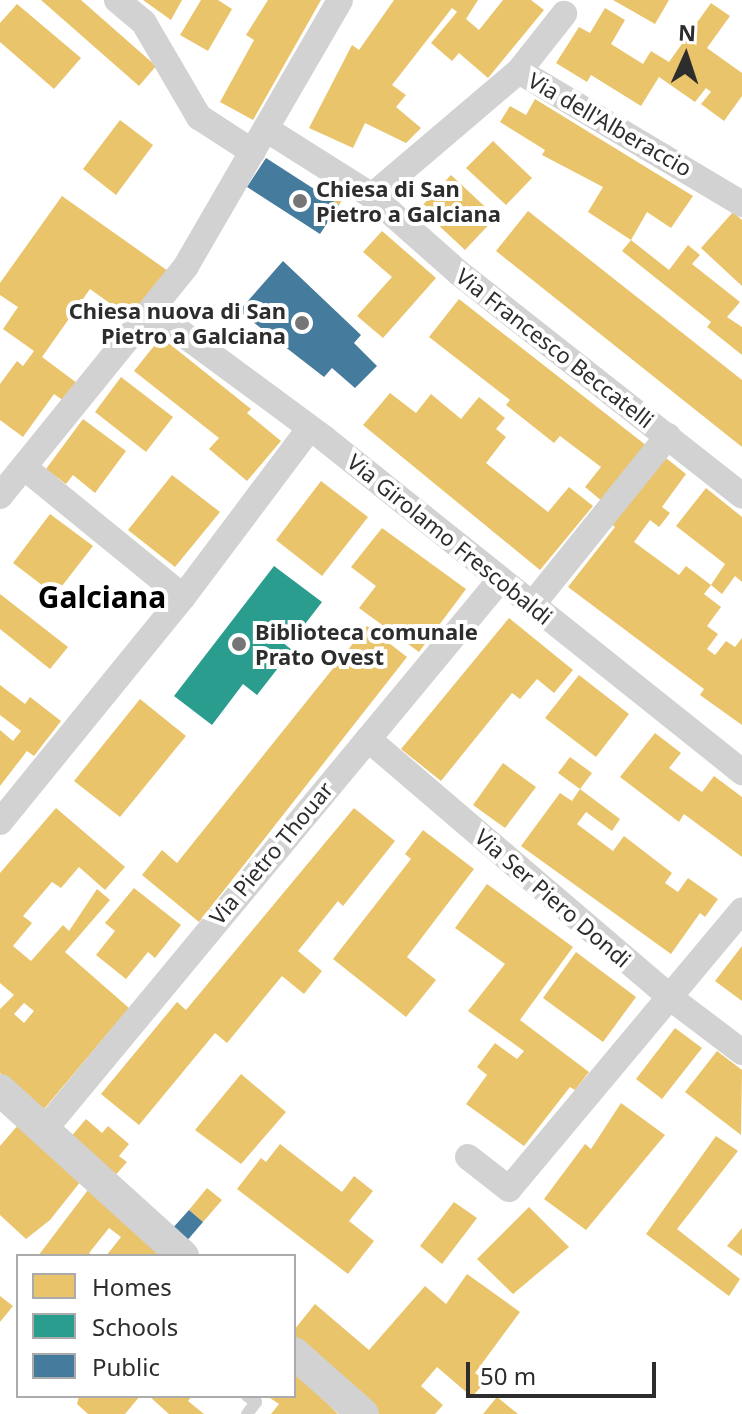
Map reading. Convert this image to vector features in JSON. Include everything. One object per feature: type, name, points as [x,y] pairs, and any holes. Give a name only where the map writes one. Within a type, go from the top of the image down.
[{"type":"street","name":"Via Francesco Beccatelli","points":[[117,0],[144,23],[199,117],[259,141],[372,196],[459,273],[742,496]]},
{"type":"street","points":[[0,496],[153,312],[201,243],[340,0]]},
{"type":"street","points":[[519,71],[564,14]]},
{"type":"street","name":"Via dell'Alberaccio","points":[[372,196],[519,71],[742,204]]},
{"type":"street","name":"Via Girolamo Frescobaldi","points":[[153,312],[310,428],[742,772]]},
{"type":"street","points":[[0,822],[183,597],[310,428]]},
{"type":"street","points":[[532,605],[668,436]]},
{"type":"street","points":[[25,468],[183,597]]},
{"type":"street","name":"Via Pietro Thouar","points":[[45,1129],[228,902],[500,580]]},
{"type":"street","name":"Via Ser Piero Dondi","points":[[368,739],[672,999],[742,1052]]},
{"type":"street","points":[[468,1157],[509,1189],[672,999],[742,910]]},
{"type":"street","points":[[0,1090],[181,1254]]},
{"type":"street","points":[[296,1355],[363,1414]]},
{"type":"lane","points":[[247,1414],[256,1402],[250,1398]]},
{"type":"building: Homes","points":[[41,0],[81,0],[156,66],[139,86]]},
{"type":"building: Homes","points":[[143,0],[182,0],[171,20]]},
{"type":"building: Homes","points":[[201,0],[218,0],[232,9],[208,51],[180,35]]},
{"type":"building: Homes","points":[[268,0],[321,0],[253,120],[220,102],[254,40],[246,35]]},
{"type":"building: Homes","points":[[394,0],[478,0],[466,19],[479,30],[503,0],[531,0],[544,10],[488,78],[459,53],[452,61],[431,43],[457,12],[452,8],[392,85],[406,95],[396,107],[421,128],[406,143],[365,123],[353,148],[309,128],[352,45],[359,50]]},
{"type":"building: Homes","points":[[613,0],[669,0],[655,24]]},
{"type":"building: Homes","points":[[711,3],[730,16],[707,48],[742,73],[742,96],[724,121],[701,104],[711,92],[706,88],[695,102],[659,77],[641,106],[591,75],[587,82],[556,63],[579,27],[590,33],[605,8],[625,20],[611,44],[643,64],[651,51],[669,62]]},
{"type":"building: Homes","points":[[17,4],[81,58],[54,89],[0,42],[0,23]]},
{"type":"building: Homes","points":[[535,99],[693,196],[671,228],[647,212],[631,240],[588,212],[603,187],[542,155],[545,150],[500,122],[510,106],[526,115]]},
{"type":"building: Homes","points":[[120,120],[153,145],[116,195],[83,169]]},
{"type":"building: Homes","points":[[493,141],[532,178],[506,205],[466,168]]},
{"type":"building: Homes","points":[[451,175],[496,217],[465,250],[420,208]]},
{"type":"building: Homes","points":[[332,183],[347,192],[339,205],[324,196]]},
{"type":"building: Homes","points":[[62,196],[168,271],[133,320],[90,289],[42,357],[77,383],[64,401],[54,394],[23,437],[0,420],[0,384],[17,361],[23,366],[34,351],[3,329],[18,307],[0,295],[0,283]]},
{"type":"building: Homes","points":[[528,211],[742,380],[742,447],[496,251]]},
{"type":"building: Homes","points":[[733,212],[742,220],[742,286],[701,248]]},
{"type":"building: Homes","points":[[382,231],[436,278],[383,338],[357,316],[392,277],[363,252]]},
{"type":"building: Homes","points":[[631,240],[669,270],[688,245],[700,255],[692,264],[740,302],[727,317],[742,327],[742,355],[707,327],[711,322],[622,251]]},
{"type":"building: Homes","points":[[459,299],[647,446],[603,502],[585,487],[601,467],[560,436],[554,443],[506,405],[510,400],[429,337]]},
{"type":"building: Homes","points":[[161,337],[251,409],[247,413],[281,441],[247,481],[209,449],[219,438],[134,371]]},
{"type":"building: Homes","points":[[121,377],[173,417],[146,452],[95,412]]},
{"type":"building: Homes","points":[[390,393],[416,413],[431,394],[461,419],[479,397],[505,418],[496,429],[506,437],[486,463],[548,512],[569,487],[593,506],[540,570],[363,425]]},
{"type":"building: Homes","points":[[83,419],[126,451],[95,493],[73,475],[66,484],[46,469]]},
{"type":"building: Homes","points":[[661,454],[686,474],[662,507],[670,513],[659,527],[650,520],[634,542],[679,575],[686,566],[711,585],[704,594],[721,607],[707,626],[718,634],[707,649],[715,655],[726,641],[735,647],[742,638],[742,725],[700,695],[704,689],[568,587],[615,527],[608,522]]},
{"type":"building: Homes","points":[[172,475],[220,512],[175,567],[128,530]]},
{"type":"building: Homes","points":[[321,481],[368,517],[322,576],[276,540]]},
{"type":"building: Homes","points":[[706,488],[742,517],[742,582],[735,576],[722,594],[711,585],[725,564],[676,526]]},
{"type":"building: Homes","points":[[50,514],[93,546],[55,595],[13,563]]},
{"type":"building: Homes","points":[[382,528],[466,589],[419,652],[359,608],[376,586],[351,567]]},
{"type":"building: Homes","points":[[0,594],[68,647],[50,669],[0,629]]},
{"type":"building: Homes","points":[[509,618],[573,670],[554,693],[537,679],[520,699],[512,693],[441,781],[401,749]]},
{"type":"building: Homes","points":[[367,626],[407,657],[199,922],[142,875],[162,850],[177,863]]},
{"type":"building: Homes","points":[[579,675],[629,714],[596,757],[545,718]]},
{"type":"building: Homes","points":[[0,685],[25,704],[30,697],[61,721],[34,756],[27,751],[0,786],[0,730],[13,741],[21,731],[0,715]]},
{"type":"building: Homes","points":[[140,699],[186,736],[120,817],[74,781]]},
{"type":"building: Homes","points":[[655,733],[681,753],[669,768],[702,792],[714,776],[742,797],[742,857],[684,814],[679,822],[620,777]]},
{"type":"building: Homes","points":[[570,757],[592,773],[580,789],[558,773]]},
{"type":"building: Homes","points":[[503,763],[536,787],[505,828],[473,805]]},
{"type":"building: Homes","points":[[580,789],[620,819],[612,831],[586,812],[577,824],[613,851],[624,836],[672,873],[665,883],[678,892],[688,878],[718,899],[705,917],[700,913],[671,954],[521,846],[560,793],[572,801]]},
{"type":"building: Homes","points":[[56,808],[125,867],[105,890],[79,867],[61,888],[52,882],[23,916],[32,923],[13,946],[31,961],[63,925],[69,931],[97,889],[110,900],[65,952],[129,1008],[44,1109],[0,1073],[0,1009],[14,995],[0,983],[0,873]],"holes":[[[24,1003],[34,1011],[24,1023],[14,1014]]]},
{"type":"building: Homes","points":[[354,808],[395,841],[343,906],[338,901],[298,951],[322,971],[304,994],[282,976],[227,1043],[215,1033],[139,1125],[101,1094],[177,1002],[186,1010]]},
{"type":"building: Homes","points":[[423,830],[474,869],[407,957],[436,980],[406,1017],[333,959],[411,859],[405,854]]},
{"type":"building: Homes","points":[[487,884],[573,947],[520,1020],[589,1072],[575,1090],[570,1087],[524,1146],[466,1104],[487,1075],[477,1067],[495,1043],[517,1059],[524,1051],[468,1011],[505,964],[455,928]]},
{"type":"building: Homes","points":[[134,888],[181,925],[155,958],[148,952],[126,979],[96,955],[115,931],[105,923]]},
{"type":"building: Homes","points":[[742,946],[742,1001],[715,981]]},
{"type":"building: Homes","points":[[576,952],[636,997],[603,1042],[543,998]]},
{"type":"building: Homes","points":[[675,1028],[702,1048],[662,1099],[636,1079]]},
{"type":"building: Homes","points":[[717,1051],[742,1070],[741,1135],[685,1092]]},
{"type":"building: Homes","points":[[241,1074],[286,1112],[241,1164],[195,1130]]},
{"type":"building: Homes","points":[[621,1103],[665,1135],[586,1230],[544,1199],[585,1144],[591,1149]]},
{"type":"building: Homes","points":[[86,1119],[102,1133],[108,1126],[129,1144],[119,1156],[127,1162],[113,1178],[69,1139]]},
{"type":"building: Homes","points":[[18,1125],[81,1181],[50,1220],[26,1239],[0,1215],[0,1146]]},
{"type":"building: Homes","points":[[716,1136],[738,1151],[677,1229],[740,1279],[729,1296],[646,1234]]},
{"type":"building: Homes","points":[[280,1144],[342,1192],[354,1176],[373,1191],[349,1221],[374,1241],[348,1274],[237,1189],[261,1158],[266,1162]]},
{"type":"building: Homes","points":[[207,1188],[222,1200],[203,1222],[189,1210]]},
{"type":"building: Homes","points":[[88,1190],[160,1254],[108,1254],[121,1237],[109,1228],[90,1254],[40,1254]]},
{"type":"building: Homes","points":[[454,1202],[477,1218],[442,1264],[420,1246]]},
{"type":"building: Homes","points":[[529,1207],[569,1247],[513,1294],[477,1259]]},
{"type":"building: Homes","points":[[742,1228],[742,1256],[727,1246]]},
{"type":"building: Homes","points":[[467,1274],[520,1312],[475,1373],[486,1381],[472,1397],[437,1367],[421,1386],[443,1405],[435,1414],[379,1414],[296,1345],[296,1328],[315,1304],[369,1350],[425,1286],[446,1304]]},
{"type":"building: Homes","points":[[0,1296],[13,1306],[0,1322]]},
{"type":"building: Homes","points":[[296,1373],[338,1414],[271,1414],[279,1404],[270,1398],[296,1398]]},
{"type":"building: Homes","points":[[497,1397],[518,1414],[483,1414]]},
{"type":"building: Homes","points":[[78,1398],[138,1398],[125,1414],[88,1414],[77,1404]]},
{"type":"building: Homes","points":[[151,1398],[190,1398],[188,1401],[204,1414],[169,1414]]},
{"type":"building: Schools","points":[[274,566],[322,602],[295,637],[284,628],[277,638],[292,650],[257,695],[243,684],[212,725],[174,696]]},
{"type":"building: Public","name":"Chiesa di San Pietro a Galciana","points":[[266,158],[339,205],[320,234],[247,187]]},
{"type":"building: Public","name":"Chiesa nuova di San Pietro a Galciana","points":[[283,261],[361,335],[354,343],[377,366],[355,388],[332,368],[324,377],[239,311]]},
{"type":"building: Public","points":[[189,1210],[203,1222],[185,1243],[171,1230]]},
{"type":"place","name":"Chiesa di San Pietro a Galciana","points":[[300,201]]},
{"type":"place","name":"Chiesa nuova di San Pietro a Galciana","points":[[302,323]]},
{"type":"place","name":"Biblioteca comunale Prato Ovest","points":[[239,644]]},
{"type":"district","name":"Galciana","points":[[102,597]]}]
